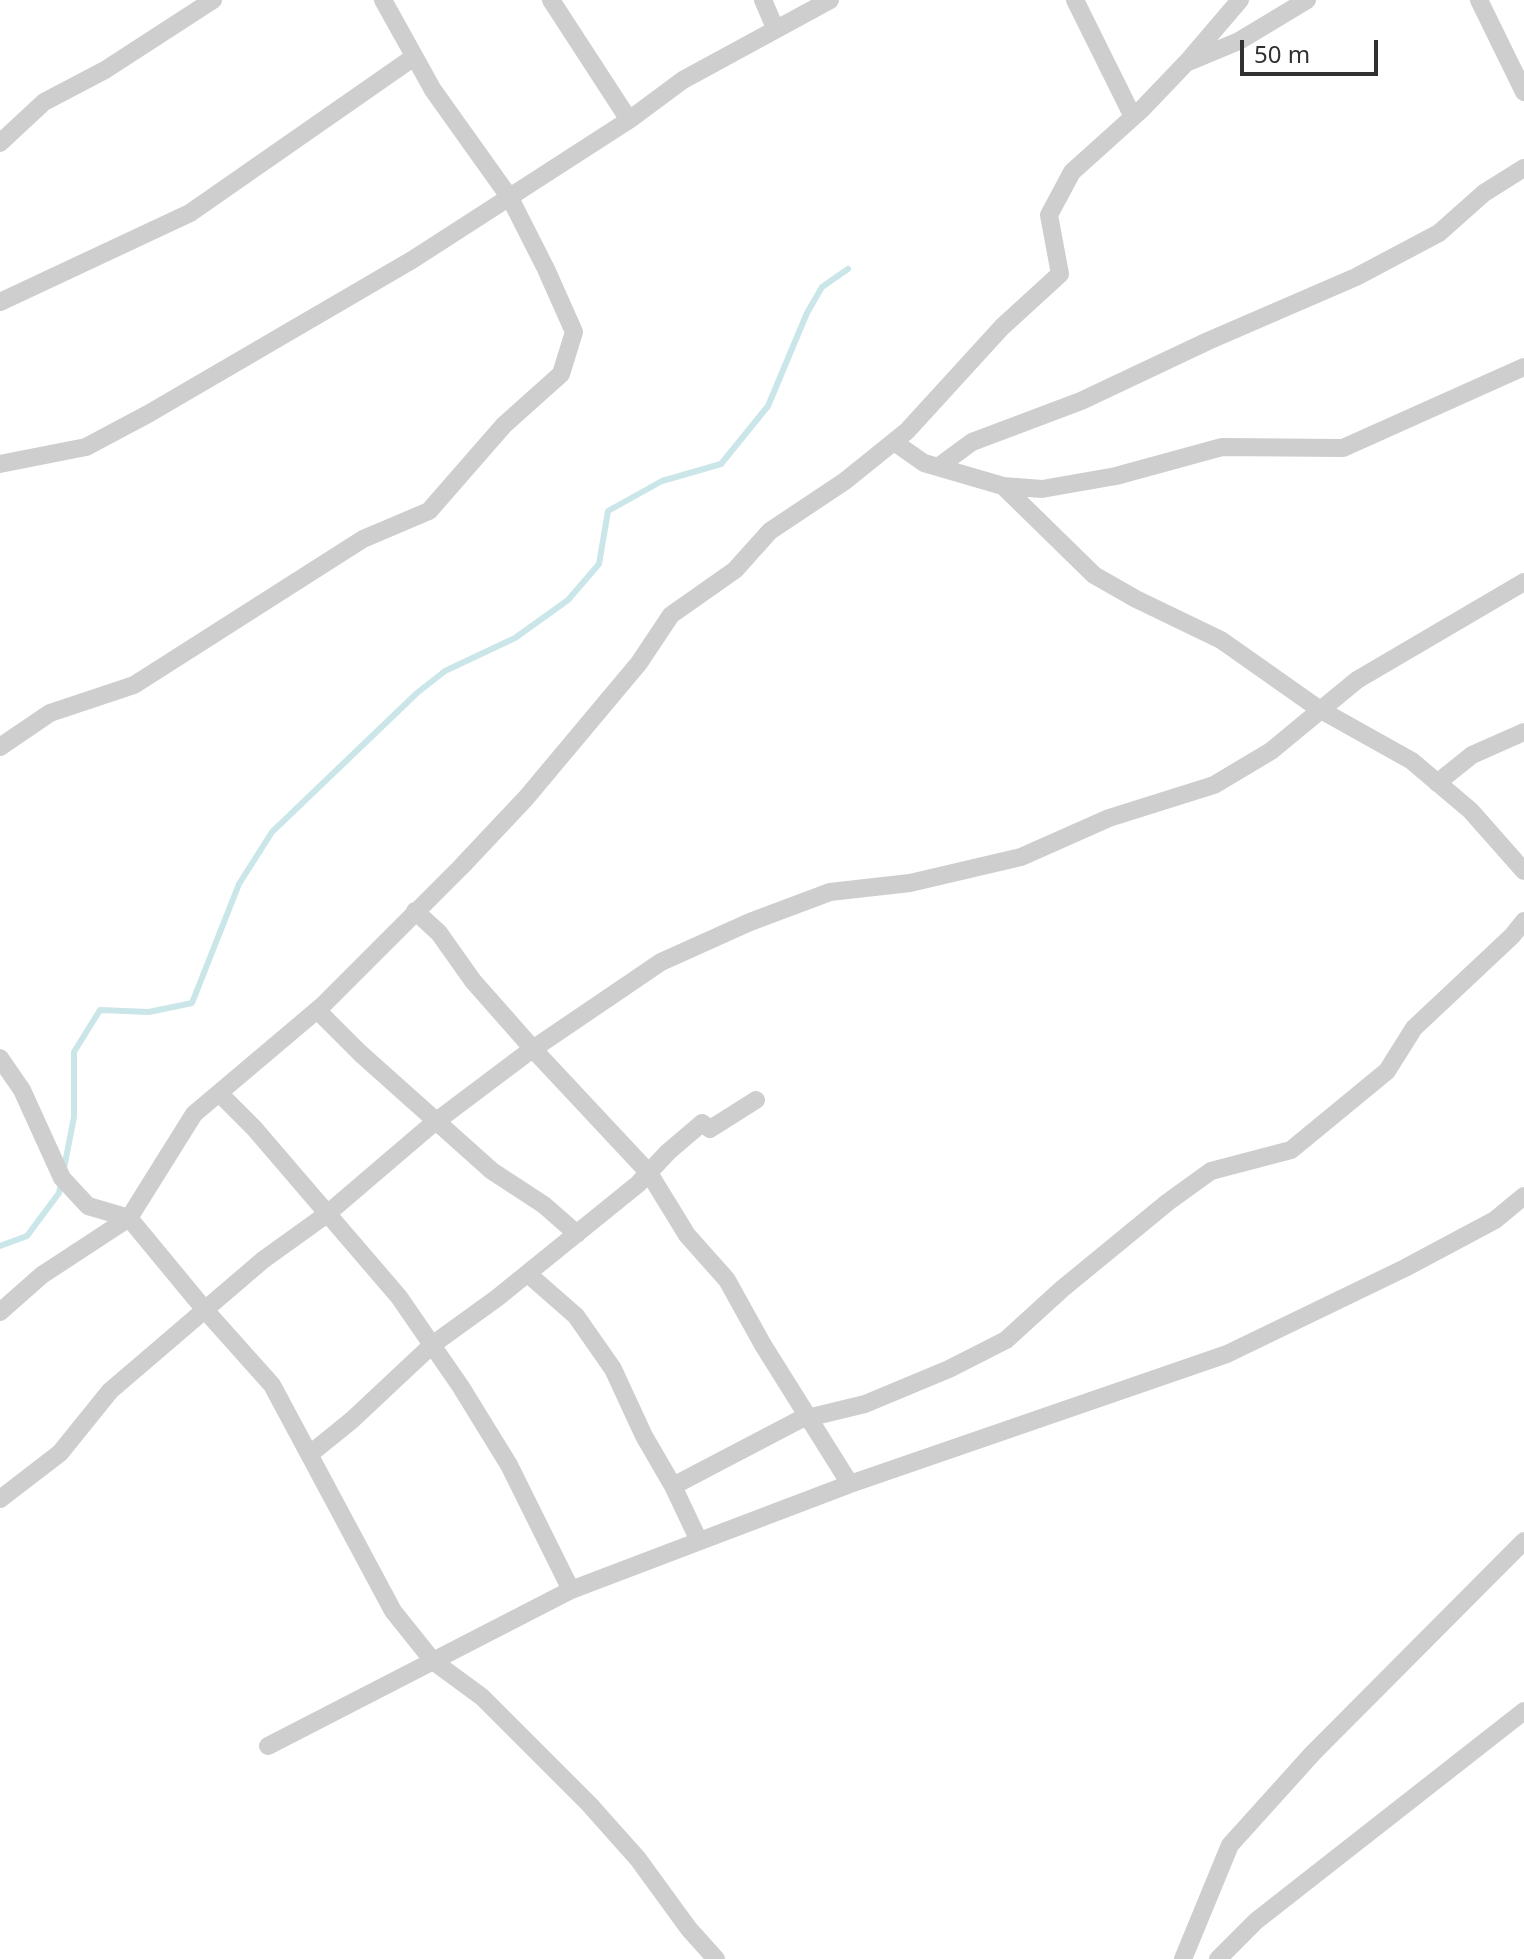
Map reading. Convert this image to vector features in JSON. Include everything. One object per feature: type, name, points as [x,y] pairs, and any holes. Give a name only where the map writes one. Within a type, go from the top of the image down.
[{"type":"street","points":[[0,143],[44,102],[105,70],[213,0]]},
{"type":"street","points":[[0,747],[50,713],[134,685],[363,539],[429,511],[504,425],[561,374],[574,332],[510,198],[433,90],[383,0]]},
{"type":"street","points":[[551,0],[629,120]]},
{"type":"street","points":[[763,0],[775,28]]},
{"type":"street","points":[[0,464],[86,447],[99,440],[325,312],[510,198],[629,120],[683,80],[830,0]]},
{"type":"street","points":[[1075,0],[1133,117]]},
{"type":"street","points":[[0,1312],[42,1275],[129,1218],[194,1114],[317,1010],[526,798],[639,663],[671,615],[735,570],[770,531],[845,481],[894,442],[1002,327],[1060,274],[1049,215],[1072,172],[1133,117],[1186,63],[1240,0]]},
{"type":"street","points":[[1186,63],[1239,41],[1307,0]]},
{"type":"street","points":[[1479,0],[1524,92]]},
{"type":"street","points":[[0,302],[190,213],[414,57]]},
{"type":"street","points":[[938,467],[972,442],[1081,401],[1208,341],[1356,277],[1439,233],[1484,193],[1524,168]]},
{"type":"street","points":[[894,442],[924,463],[1003,486],[1042,489],[1116,476],[1222,447],[1343,448],[1524,367]]},
{"type":"street","points":[[1003,486],[1094,575],[1221,640],[1319,709],[1412,761],[1470,810],[1524,871]]},
{"type":"street","points":[[0,1499],[60,1453],[110,1391],[263,1260],[327,1214],[437,1121],[533,1049],[661,962],[750,922],[830,892],[910,883],[1021,857],[1109,818],[1214,785],[1271,751],[1357,680],[1524,582]]},
{"type":"street","points":[[1437,783],[1472,755],[1524,732]]},
{"type":"street","points":[[415,911],[439,933],[473,981],[533,1049],[649,1173],[687,1235],[727,1280],[850,1484]]},
{"type":"street","points":[[673,1486],[799,1420],[865,1404],[949,1369],[1006,1340],[1062,1289],[1211,1171],[1291,1150],[1387,1071],[1414,1028],[1524,921]]},
{"type":"street","points":[[317,1010],[360,1053],[492,1171],[544,1205],[577,1234]]},
{"type":"street","points":[[0,1058],[22,1090],[62,1178],[88,1206],[129,1218],[272,1385],[393,1611],[433,1661],[482,1697],[589,1804],[638,1859],[689,1929],[716,1959]]},
{"type":"street","points":[[219,1093],[254,1128],[399,1297],[509,1465],[571,1590]]},
{"type":"street","points":[[310,1454],[363,1410],[432,1345],[577,1234],[702,1123],[710,1129],[756,1100]]},
{"type":"street","points":[[268,1746],[571,1590],[850,1484],[1227,1354],[1405,1268],[1495,1220],[1524,1196]]},
{"type":"street","points":[[528,1274],[576,1316],[613,1369],[699,1541]]},
{"type":"street","points":[[1183,1959],[1230,1845],[1313,1753],[1524,1541]]},
{"type":"street","points":[[1218,1959],[1256,1921],[1524,1711]]},
{"type":"waterway","points":[[64,1168],[74,1117],[74,1052],[100,1010],[149,1012],[192,1003],[239,884],[272,832],[417,693],[445,671],[515,638],[568,600],[599,564],[608,511],[662,481],[721,464],[768,406],[807,313],[822,287],[848,269]]},
{"type":"waterway","points":[[0,1246],[27,1236],[59,1193],[61,1183]]}]
